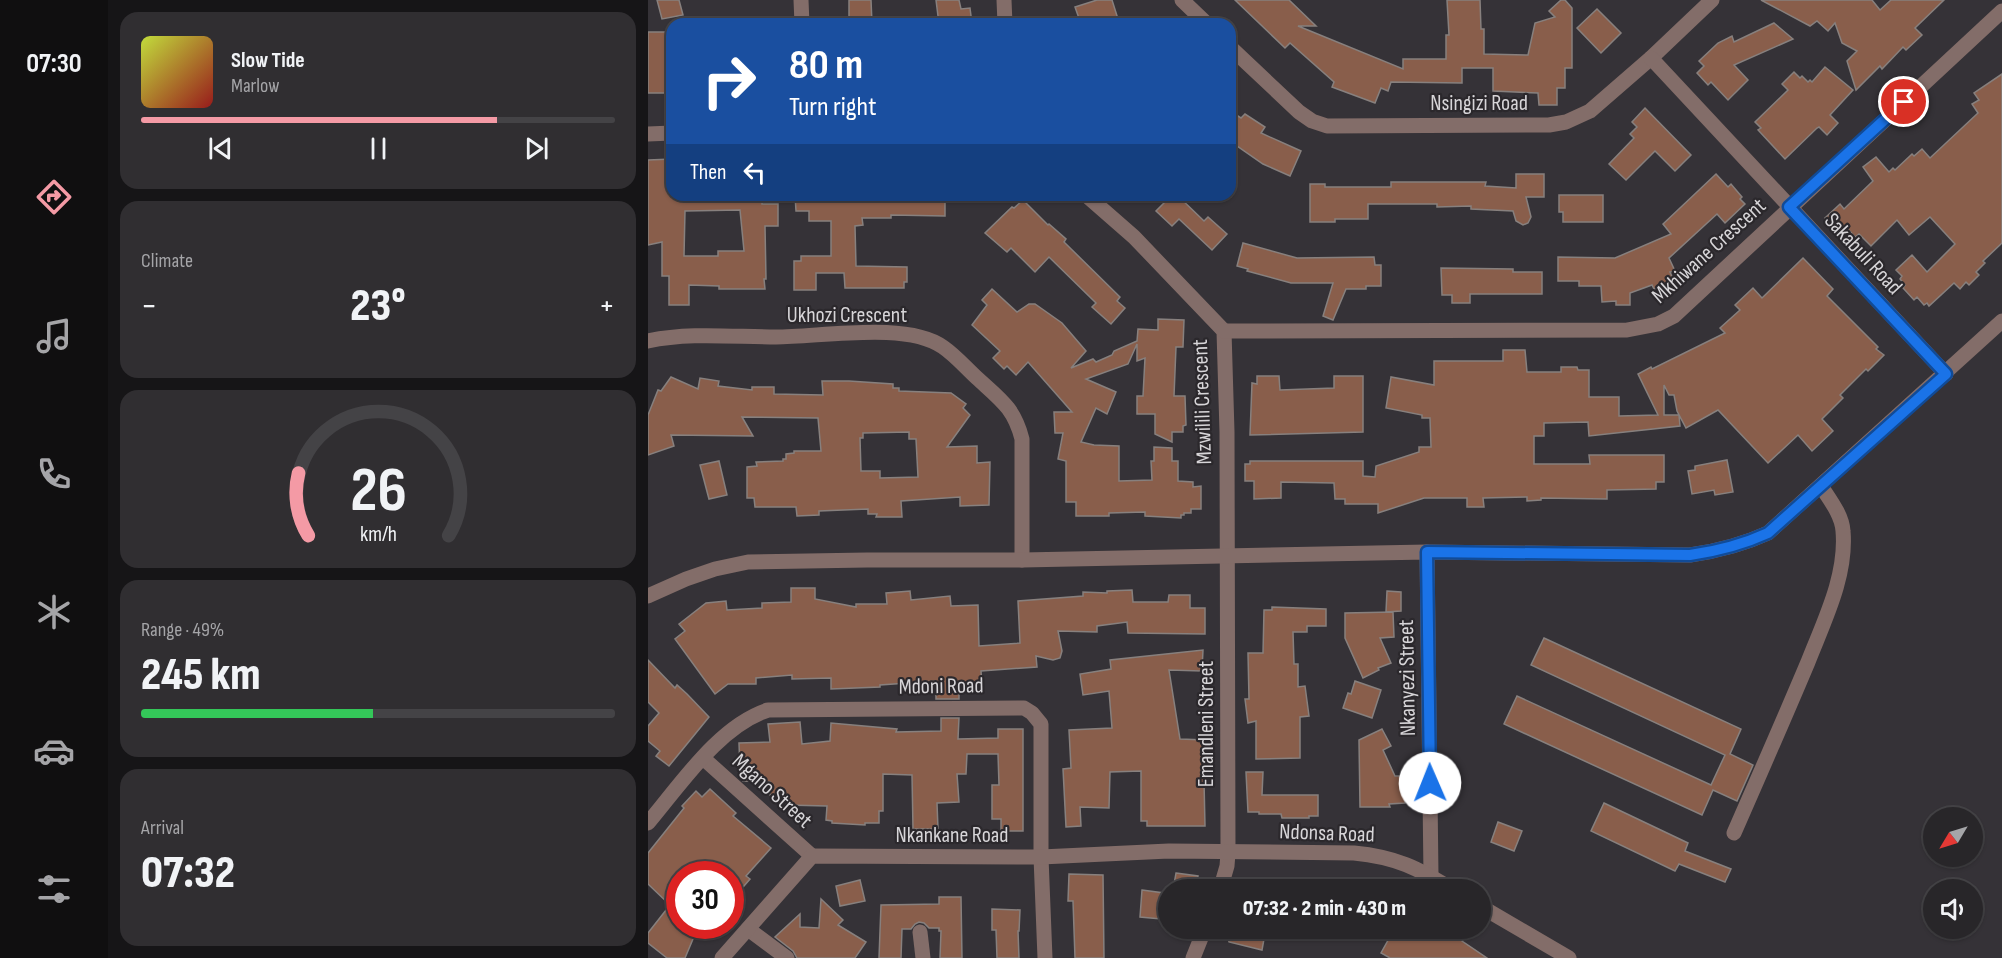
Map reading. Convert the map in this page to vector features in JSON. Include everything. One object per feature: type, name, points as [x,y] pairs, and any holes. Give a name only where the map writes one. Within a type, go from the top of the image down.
[{"type":"street","points":[[801,0],[802,18]]},
{"type":"street","points":[[1004,0],[1005,18]]},
{"type":"street","points":[[1182,0],[1201,18]]},
{"type":"street","name":"Nsingizi Road","points":[[1236,53],[1299,112],[1312,121],[1327,126],[1549,125],[1566,122],[1590,111],[1651,58],[1712,0]]},
{"type":"street","name":"Mkhiwane Crescent","points":[[1224,331],[1627,330],[1658,324],[1674,316],[2002,11]]},
{"type":"street","name":"Sakabuli Road","points":[[1651,58],[1946,374]]},
{"type":"street","points":[[648,134],[666,133]]},
{"type":"street","name":"Mzwilili Crescent","points":[[1093,201],[1134,237],[1224,331],[1227,432],[1226,556]]},
{"type":"street","points":[[648,596],[686,579],[748,562],[1022,560],[1427,552],[1690,555],[1717,551],[1744,544],[1768,533],[2002,321]]},
{"type":"street","name":"Ukhozi Crescent","points":[[648,341],[680,337],[780,337],[892,332],[925,339],[942,346],[1007,406],[1017,421],[1022,440],[1022,560]]},
{"type":"street","points":[[1734,833],[1802,677],[1840,574],[1843,529],[1838,513],[1821,486]]},
{"type":"street","name":"Nkanyezi Street","points":[[1427,552],[1431,876]]},
{"type":"street","name":"Emandleni Street","points":[[1223,879],[1228,853],[1226,556]]},
{"type":"street","name":"Mdoni Road","points":[[648,823],[703,758],[739,723],[754,714],[768,710],[1024,708],[1032,712],[1041,724],[1041,857],[1045,958]]},
{"type":"street","name":"Mgano Street","points":[[703,758],[812,856]]},
{"type":"street","name":"Nkankane Road","points":[[812,856],[1041,857],[1129,852],[1228,853]]},
{"type":"street","name":"Ndonsa Road","points":[[1228,853],[1380,855],[1406,863],[1436,879]]},
{"type":"street","points":[[722,958],[812,856]]},
{"type":"street","points":[[1491,912],[1569,958]]},
{"type":"street","points":[[748,929],[787,958]]},
{"type":"street","points":[[920,932],[923,958]]},
{"type":"street","points":[[1192,958],[1200,939]]},
{"type":"building","points":[[657,0],[679,0],[683,15],[662,19]]},
{"type":"building","points":[[849,0],[871,0],[872,18],[849,18]]},
{"type":"building","points":[[936,0],[959,0],[961,9],[970,8],[971,18],[938,18]]},
{"type":"building","points":[[1097,0],[1112,0],[1118,18],[1079,18],[1075,7]]},
{"type":"building","points":[[1235,0],[1289,0],[1316,26],[1298,26],[1403,69],[1403,59],[1446,59],[1446,35],[1449,35],[1447,0],[1480,0],[1481,29],[1484,29],[1484,54],[1528,55],[1535,23],[1555,17],[1549,11],[1561,0],[1565,0],[1572,8],[1572,68],[1565,68],[1565,88],[1557,88],[1557,105],[1539,105],[1538,93],[1493,91],[1493,68],[1462,68],[1462,83],[1391,82],[1388,91],[1381,88],[1375,103],[1332,87],[1334,82],[1290,43],[1285,48]]},
{"type":"building","points":[[1761,0],[1872,0],[1880,10],[1891,0],[1944,0],[1915,28],[1922,35],[1906,50],[1903,47],[1882,69],[1880,66],[1856,90],[1847,61],[1857,51],[1842,43],[1835,23],[1828,31],[1817,21],[1810,26]]},
{"type":"building","points":[[1597,9],[1621,33],[1601,53],[1577,28]]},
{"type":"building","points":[[1774,23],[1793,39],[1734,65],[1748,80],[1728,100],[1711,82],[1708,85],[1697,73],[1704,66],[1699,61],[1718,43],[1732,36],[1734,42]]},
{"type":"building","points":[[648,32],[666,32],[666,93],[648,93]]},
{"type":"building","points":[[1825,67],[1853,90],[1830,115],[1838,123],[1827,135],[1819,127],[1817,128],[1785,159],[1758,130],[1761,128],[1755,122],[1788,90],[1782,84],[1794,72],[1800,78],[1802,76],[1808,82],[1810,80],[1812,82]]},
{"type":"building","points":[[2002,74],[2002,243],[1983,261],[1985,263],[1976,272],[1979,275],[1969,285],[1966,282],[1960,289],[1954,283],[1929,306],[1927,303],[1924,305],[1917,297],[1914,300],[1903,288],[1905,285],[1900,279],[1902,276],[1896,270],[1912,255],[1927,272],[1955,244],[1930,217],[1909,235],[1897,220],[1871,246],[1859,234],[1855,237],[1847,228],[1841,234],[1825,218],[1840,204],[1844,209],[1873,181],[1863,167],[1876,157],[1889,172],[1922,149],[1930,158],[1978,113],[1972,104],[1979,100],[1974,93]]},
{"type":"building","points":[[1645,108],[1691,155],[1675,171],[1655,151],[1626,180],[1609,164],[1634,138],[1630,134],[1637,127],[1632,122]]},
{"type":"building","points":[[1245,114],[1265,127],[1261,133],[1301,151],[1290,176],[1263,164],[1236,145],[1236,115],[1241,118]]},
{"type":"building","points":[[666,159],[666,201],[762,201],[762,204],[778,204],[778,226],[765,226],[765,289],[719,289],[719,286],[689,285],[689,305],[669,305],[669,276],[662,276],[662,242],[648,245],[648,160]],"holes":[[[740,210],[744,251],[718,251],[718,256],[684,256],[685,211]]]},
{"type":"building","points":[[1516,174],[1544,174],[1544,197],[1526,197],[1531,217],[1528,223],[1523,225],[1516,221],[1513,211],[1471,209],[1471,206],[1437,207],[1437,204],[1368,204],[1368,219],[1310,222],[1310,184],[1325,184],[1325,187],[1391,187],[1391,182],[1486,182],[1485,186],[1516,188]]},
{"type":"building","points":[[1716,174],[1728,187],[1731,184],[1745,204],[1725,223],[1717,214],[1669,258],[1675,271],[1670,272],[1674,281],[1654,289],[1652,285],[1630,293],[1630,305],[1616,305],[1616,301],[1602,302],[1601,286],[1579,286],[1579,281],[1558,281],[1558,257],[1615,258],[1671,234],[1663,224]]},
{"type":"building","points":[[1559,195],[1603,195],[1603,222],[1563,222],[1563,212],[1559,212]]},
{"type":"building","points":[[795,201],[945,201],[945,216],[891,215],[891,218],[862,218],[863,225],[855,226],[856,266],[907,267],[907,282],[904,282],[904,288],[845,288],[844,273],[816,273],[816,290],[794,290],[794,261],[801,261],[801,256],[831,256],[831,221],[809,221],[809,211],[796,211]]},
{"type":"building","points":[[1024,201],[1066,239],[1064,242],[1120,297],[1117,301],[1125,308],[1111,324],[1092,307],[1096,303],[1049,257],[1035,272],[1011,248],[1007,252],[985,233],[1012,207]]},
{"type":"building","points":[[1166,201],[1183,201],[1204,221],[1208,217],[1227,234],[1212,250],[1179,219],[1172,226],[1156,211]]},
{"type":"building","points":[[1243,243],[1297,258],[1374,257],[1375,265],[1381,265],[1381,286],[1346,289],[1333,320],[1323,316],[1333,283],[1291,283],[1247,271],[1248,269],[1237,266]]},
{"type":"building","points":[[1803,258],[1833,289],[1827,296],[1884,355],[1840,395],[1843,398],[1822,419],[1833,431],[1812,451],[1798,435],[1768,463],[1718,410],[1686,428],[1677,411],[1674,395],[1669,395],[1664,385],[1664,415],[1679,415],[1680,426],[1589,436],[1588,422],[1544,423],[1544,436],[1534,436],[1534,464],[1590,464],[1589,455],[1664,455],[1664,482],[1656,482],[1656,489],[1607,490],[1607,499],[1541,498],[1541,500],[1527,501],[1527,497],[1483,498],[1484,507],[1467,507],[1467,498],[1424,498],[1378,513],[1378,504],[1345,504],[1345,499],[1335,499],[1334,483],[1281,482],[1281,498],[1254,499],[1254,481],[1245,481],[1245,464],[1250,464],[1250,461],[1363,461],[1363,476],[1375,477],[1376,466],[1419,452],[1419,447],[1431,447],[1430,418],[1386,408],[1391,377],[1434,385],[1434,361],[1503,361],[1503,350],[1525,350],[1527,372],[1561,372],[1561,367],[1589,370],[1589,397],[1619,397],[1619,416],[1658,415],[1638,374],[1725,333],[1720,328],[1740,310],[1735,305],[1753,288],[1762,298]]},
{"type":"building","points":[[1441,268],[1513,269],[1513,272],[1542,272],[1542,294],[1470,294],[1470,303],[1452,303],[1452,295],[1442,295]]},
{"type":"building","points":[[992,289],[1017,312],[1029,304],[1035,304],[1062,323],[1086,351],[1071,368],[1093,359],[1096,362],[1137,341],[1138,329],[1158,330],[1158,319],[1184,320],[1183,347],[1176,347],[1174,396],[1185,396],[1186,425],[1183,426],[1183,432],[1172,432],[1172,442],[1155,434],[1155,414],[1137,414],[1137,396],[1143,396],[1145,358],[1137,361],[1137,344],[1128,364],[1086,379],[1116,392],[1107,414],[1096,408],[1081,442],[1119,446],[1119,481],[1152,480],[1151,461],[1154,461],[1154,447],[1172,448],[1172,461],[1178,461],[1178,481],[1193,482],[1193,487],[1201,486],[1201,509],[1191,509],[1191,513],[1184,513],[1181,518],[1145,516],[1145,512],[1109,513],[1109,516],[1076,516],[1076,502],[1066,502],[1066,461],[1058,459],[1063,433],[1055,433],[1054,412],[1072,412],[1028,362],[1016,375],[1007,366],[1004,369],[993,358],[1000,351],[972,325],[987,305],[982,300]]},
{"type":"building","points":[[1257,376],[1279,376],[1280,390],[1334,388],[1334,376],[1363,376],[1363,432],[1250,435],[1252,383],[1257,384]]},
{"type":"building","points":[[671,377],[698,389],[700,378],[719,381],[718,386],[752,390],[752,387],[774,387],[774,394],[823,395],[822,381],[893,384],[893,388],[899,388],[899,391],[951,393],[966,404],[963,408],[970,415],[947,447],[977,446],[977,463],[990,462],[989,505],[960,506],[960,497],[901,501],[902,517],[876,517],[877,514],[868,514],[868,509],[819,511],[819,515],[797,516],[796,507],[755,507],[754,498],[747,498],[747,467],[757,466],[756,462],[783,461],[786,459],[786,454],[794,453],[794,451],[821,451],[818,418],[742,417],[753,436],[671,435],[674,446],[648,455],[648,415],[658,390],[661,391]],"holes":[[[909,432],[909,439],[916,439],[918,477],[880,478],[880,471],[861,471],[860,438],[863,438],[863,433]]]},
{"type":"building","points":[[1727,460],[1733,492],[1715,495],[1714,490],[1692,494],[1688,471],[1695,470],[1695,466]]},
{"type":"building","points":[[719,461],[727,495],[709,499],[700,465]]},
{"type":"building","points":[[791,588],[815,588],[815,599],[856,607],[856,604],[887,604],[886,593],[910,591],[911,600],[950,596],[951,606],[978,605],[979,646],[1020,643],[1018,601],[1083,596],[1083,592],[1107,593],[1107,591],[1132,590],[1133,602],[1168,602],[1169,595],[1190,595],[1190,608],[1205,608],[1205,634],[1128,633],[1127,622],[1097,626],[1097,632],[1058,631],[1062,651],[1060,658],[1053,660],[1036,656],[1037,667],[981,671],[982,685],[971,685],[971,691],[959,692],[959,699],[936,699],[936,681],[831,689],[831,678],[792,679],[792,675],[756,678],[756,684],[728,684],[715,694],[675,639],[685,631],[679,624],[706,603],[726,601],[727,610],[762,608],[762,603],[791,602]]},
{"type":"building","points":[[1387,591],[1401,592],[1401,611],[1386,612]]},
{"type":"building","points":[[1272,607],[1326,609],[1326,626],[1307,626],[1307,632],[1293,632],[1294,664],[1298,664],[1298,687],[1305,686],[1309,716],[1300,717],[1300,758],[1256,759],[1256,721],[1248,723],[1245,699],[1249,699],[1248,653],[1263,653],[1264,610],[1272,610]]},
{"type":"building","points":[[1393,612],[1394,637],[1380,638],[1391,663],[1363,678],[1345,638],[1345,613]]},
{"type":"building","points":[[1544,638],[1741,729],[1730,754],[1753,765],[1737,801],[1713,790],[1702,815],[1504,724],[1517,696],[1711,785],[1725,755],[1531,665]]},
{"type":"building","points":[[1203,650],[1202,671],[1169,670],[1180,739],[1206,740],[1205,826],[1147,826],[1147,821],[1141,821],[1141,771],[1110,772],[1109,808],[1080,807],[1081,826],[1066,827],[1063,769],[1071,768],[1069,730],[1112,728],[1109,691],[1083,695],[1080,674],[1111,669],[1110,660]]},
{"type":"building","points":[[648,660],[675,688],[677,685],[709,717],[669,766],[656,756],[660,751],[648,741],[648,726],[659,713],[648,702]]},
{"type":"building","points":[[1355,681],[1381,690],[1372,718],[1343,708]]},
{"type":"building","points":[[941,718],[959,718],[958,739],[998,738],[998,729],[1023,729],[1023,831],[1001,831],[1001,819],[992,819],[992,785],[999,785],[998,754],[967,754],[966,774],[957,774],[959,802],[937,803],[938,829],[913,829],[912,775],[883,774],[883,811],[879,811],[879,823],[865,823],[865,825],[832,823],[826,820],[827,806],[786,805],[785,799],[779,799],[779,795],[770,795],[770,782],[743,781],[743,770],[740,770],[739,743],[770,742],[768,724],[800,722],[802,744],[830,741],[831,723],[897,729],[896,732],[941,731]]},
{"type":"building","points":[[1382,729],[1391,746],[1383,750],[1395,776],[1405,776],[1405,803],[1389,804],[1390,807],[1360,807],[1359,740]]},
{"type":"building","points":[[1246,772],[1263,772],[1262,795],[1318,795],[1318,816],[1282,818],[1281,814],[1248,812]]},
{"type":"building","points":[[710,789],[736,813],[733,816],[771,848],[746,876],[750,879],[744,886],[744,861],[666,861],[666,901],[648,884],[648,853],[684,808],[682,806],[696,791],[702,797]]},
{"type":"building","points":[[1604,803],[1688,843],[1685,851],[1731,869],[1725,882],[1679,864],[1675,871],[1591,831]]},
{"type":"building","points":[[1498,822],[1522,831],[1514,851],[1491,842]]},
{"type":"building","points":[[1176,873],[1198,876],[1198,879],[1175,879]]},
{"type":"building","points":[[1069,874],[1103,875],[1104,958],[1075,958],[1073,901],[1068,901]]},
{"type":"building","points":[[860,880],[865,901],[840,906],[836,886]]},
{"type":"building","points":[[1142,890],[1158,892],[1158,919],[1140,917]]},
{"type":"building","points":[[939,897],[961,897],[962,958],[940,958],[941,931],[939,928],[929,928],[919,922],[911,929],[902,929],[901,958],[879,958],[881,905],[939,904]]},
{"type":"building","points":[[821,899],[843,920],[838,925],[866,942],[855,958],[797,958],[793,951],[775,937],[800,914],[800,927],[819,928]]},
{"type":"building","points":[[992,909],[1020,910],[1019,958],[997,958],[996,930],[992,930]]},
{"type":"building","points":[[666,910],[666,939],[693,939],[685,958],[667,958],[648,943],[648,933]]},
{"type":"building","points":[[1228,939],[1264,939],[1262,950],[1229,942]]},
{"type":"building","points":[[1389,939],[1463,939],[1462,941],[1487,958],[1390,958],[1381,953]]},
{"type":"route","points":[[1430,783],[1427,552],[1690,555],[1744,544],[1768,533],[1946,374],[1789,207],[1904,102]]}]
